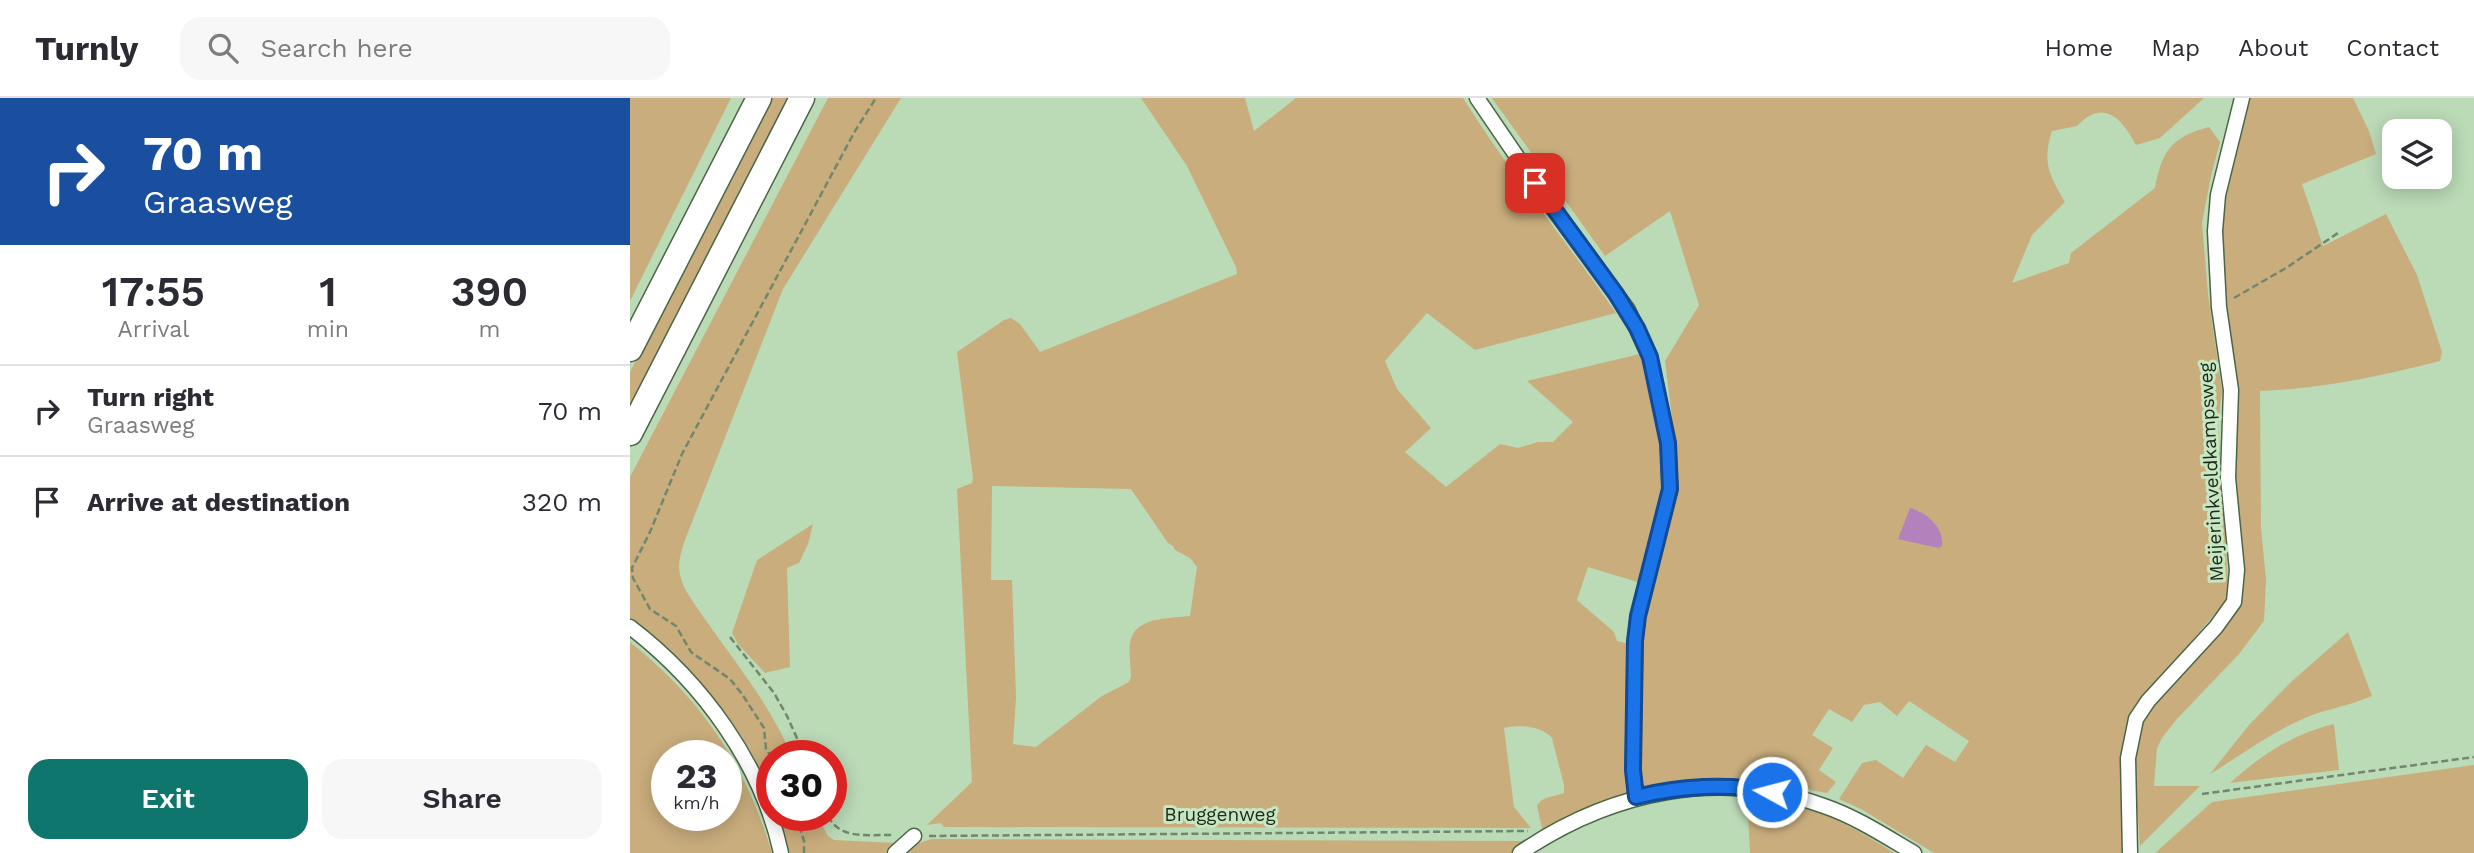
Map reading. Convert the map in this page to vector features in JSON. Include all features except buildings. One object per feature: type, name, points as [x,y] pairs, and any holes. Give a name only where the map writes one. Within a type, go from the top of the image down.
[{"type":"highway","points":[[630,349],[759,98]]},
{"type":"highway","points":[[630,433],[802,98]]},
{"type":"street","points":[[1477,98],[1628,310],[1650,357],[1668,443],[1670,489],[1638,616],[1635,641],[1633,770],[1636,797]]},
{"type":"street","name":"Meijerinkveldkampsweg","points":[[2130,853],[2128,758],[2136,719],[2148,701],[2216,627],[2234,602],[2237,570],[2228,478],[2231,390],[2219,307],[2215,231],[2218,195],[2242,98]]},
{"type":"street","points":[[630,627],[670,662],[711,708],[740,751],[770,814],[781,853]]},
{"type":"street","points":[[1520,853],[1552,831],[1636,797],[1685,788],[1752,788],[1824,806],[1860,821],[1914,853]]},
{"type":"street","points":[[895,853],[914,836]]},
{"type":"path","points":[[765,740],[764,729],[753,709],[730,679],[691,652],[676,626],[650,609],[633,578],[632,568],[682,454],[849,143],[876,98]]},
{"type":"path","points":[[2219,307],[2286,268],[2338,233]]},
{"type":"path","points":[[730,637],[774,693],[798,740]]},
{"type":"path","points":[[2202,794],[2474,757]]},
{"type":"path","points":[[801,831],[804,853]]},
{"type":"path","name":"Bruggenweg","points":[[841,831],[914,836],[1552,831]]},
{"type":"shaded area","points":[[630,98],[731,98],[630,301]]},
{"type":"shaded area","points":[[769,98],[790,98],[630,408],[630,372]]},
{"type":"shaded area","points":[[828,98],[901,98],[783,289],[681,554],[679,566],[686,591],[756,691],[784,740],[756,740],[756,763],[738,731],[704,686],[630,618],[630,477]]},
{"type":"shaded area","points":[[1141,98],[1245,98],[1254,131],[1296,98],[1463,98],[1616,313],[1475,350],[1427,313],[1385,361],[1397,389],[1431,428],[1405,452],[1446,487],[1500,444],[1518,448],[1538,442],[1553,442],[1573,422],[1527,381],[1644,353],[1664,456],[1663,489],[1641,583],[1588,567],[1577,600],[1614,632],[1617,641],[1630,644],[1627,782],[1630,796],[1550,828],[1542,828],[1537,806],[1545,799],[1564,793],[1564,785],[1552,738],[1536,728],[1516,726],[1504,728],[1514,807],[1531,828],[927,825],[972,782],[957,489],[972,483],[973,478],[957,352],[1011,318],[1020,324],[1040,352],[1237,274],[1187,166]],"holes":[[[992,486],[1131,489],[1168,543],[1190,558],[1197,567],[1190,616],[1142,625],[1131,640],[1129,682],[1102,696],[1036,747],[1013,744],[1016,697],[1012,580],[991,580]]]},
{"type":"shaded area","points":[[1492,98],[2204,98],[2160,138],[2136,145],[2118,120],[2103,113],[2095,113],[2077,126],[2052,131],[2048,151],[2049,168],[2065,202],[2032,235],[2012,283],[2069,263],[2071,253],[2155,188],[2165,155],[2177,141],[2209,127],[2220,142],[2202,223],[2208,294],[2222,391],[2218,424],[2229,597],[2137,705],[2131,720],[2124,757],[2123,853],[1934,853],[1861,809],[1839,799],[1862,763],[1876,760],[1903,778],[1926,745],[1955,762],[1969,741],[1909,701],[1897,716],[1880,702],[1864,705],[1852,722],[1829,709],[1812,735],[1833,748],[1819,770],[1836,782],[1827,793],[1773,783],[1715,784],[1640,793],[1639,666],[1646,620],[1675,494],[1677,460],[1665,361],[1699,305],[1670,211],[1605,256]],"holes":[[[1919,510],[1938,548],[1898,538]]]},
{"type":"shaded area","points":[[2246,98],[2353,98],[2369,131],[2376,154],[2302,184],[2323,246],[2386,214],[2417,275],[2442,352],[2440,361],[2373,377],[2306,388],[2260,391],[2261,528],[2266,580],[2264,621],[2239,654],[2162,738],[2157,748],[2154,786],[2200,786],[2140,846],[2133,756],[2142,716],[2239,600],[2221,278],[2222,201]]},
{"type":"shaded area","points":[[1910,508],[1933,521],[1940,533],[1942,546],[1938,548],[1898,539]]},
{"type":"shaded area","points":[[813,524],[799,563],[787,568],[790,667],[765,673],[738,644],[732,633],[757,560]]},
{"type":"shaded area","points":[[2348,632],[2372,696],[2302,719],[2210,774],[2249,725],[2291,682]]},
{"type":"shaded area","points":[[630,642],[679,687],[720,740],[651,740],[651,831],[742,831],[742,778],[756,808],[756,831],[764,831],[772,853],[630,853]]},
{"type":"shaded area","points":[[2334,724],[2339,770],[2230,783],[2278,747]]},
{"type":"shaded area","points":[[2474,765],[2474,853],[2155,853],[2212,802]]},
{"type":"shaded area","points":[[1747,796],[1806,807],[1860,832],[1894,853],[1750,853]]},
{"type":"shaded area","points":[[783,831],[825,831],[834,840],[895,843],[885,853],[790,853]]},
{"type":"shaded area","points":[[932,839],[1531,841],[1514,853],[908,853],[919,843]]},
{"type":"route","points":[[1535,183],[1628,310],[1650,357],[1668,443],[1670,489],[1638,616],[1635,641],[1633,770],[1636,797],[1685,788],[1752,788],[1772,792]]}]
